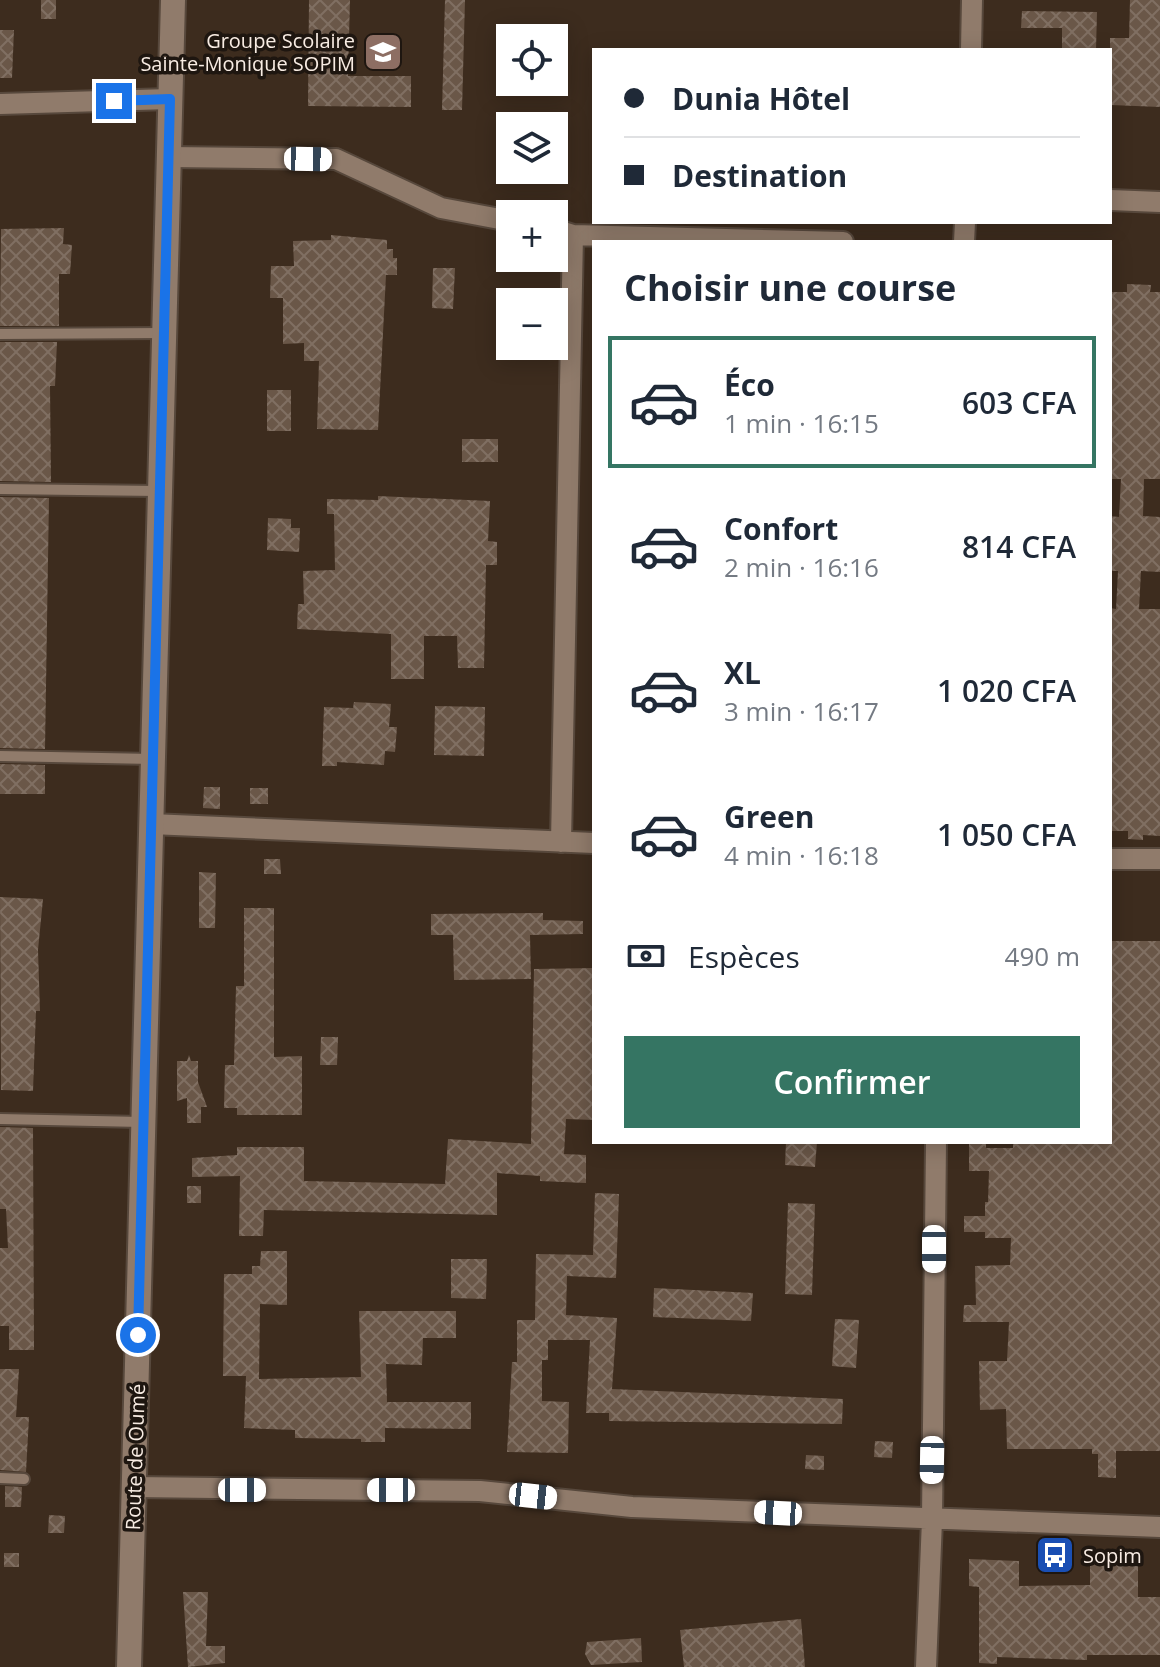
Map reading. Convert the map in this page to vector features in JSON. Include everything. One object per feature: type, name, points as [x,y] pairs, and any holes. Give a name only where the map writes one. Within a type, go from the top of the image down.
[{"type":"street","name":"Route de Oumé","points":[[129,1667],[173,0]]},
{"type":"street","points":[[971,48],[972,0]]},
{"type":"street","points":[[0,104],[170,99]]},
{"type":"street","points":[[169,157],[336,159],[441,208],[496,218]]},
{"type":"street","points":[[1112,200],[1160,202]]},
{"type":"street","points":[[568,232],[787,240]]},
{"type":"street","points":[[561,842],[564,272]]},
{"type":"street","points":[[151,824],[592,843]]},
{"type":"street","points":[[1112,859],[1160,859]]},
{"type":"street","points":[[926,1667],[932,1520],[936,1144]]},
{"type":"street","points":[[134,1487],[480,1491],[632,1507],[1160,1527]]},
{"type":"lane","points":[[0,334],[164,333]]},
{"type":"lane","points":[[0,489],[160,491]]},
{"type":"lane","points":[[0,756],[153,759]]},
{"type":"lane","points":[[0,1119],[144,1122]]},
{"type":"lane","points":[[0,1478],[24,1479]]},
{"type":"building","points":[[41,0],[56,0],[56,19],[41,19]]},
{"type":"building","points":[[309,0],[350,0],[348,76],[411,76],[411,107],[308,106]]},
{"type":"building","points":[[445,0],[465,0],[462,110],[442,110]]},
{"type":"building","points":[[1130,0],[1160,0],[1160,107],[1112,105],[1110,38],[1129,38]]},
{"type":"building","points":[[1022,11],[1097,12],[1096,48],[1062,48],[1062,28],[1021,28]]},
{"type":"building","points":[[0,30],[14,30],[12,78],[0,78]]},
{"type":"building","points":[[64,228],[63,244],[72,245],[70,274],[59,274],[59,326],[0,326],[1,229]]},
{"type":"building","points":[[331,235],[387,240],[387,249],[393,249],[393,258],[397,258],[397,275],[386,275],[378,430],[317,429],[319,361],[304,361],[304,343],[283,344],[283,298],[270,298],[271,266],[294,266],[293,241],[331,240]]},
{"type":"building","points":[[433,268],[455,268],[453,309],[432,308]]},
{"type":"building","points":[[1127,284],[1151,285],[1150,292],[1160,292],[1160,479],[1144,479],[1143,516],[1160,517],[1160,572],[1141,571],[1139,609],[1160,609],[1160,836],[1143,835],[1143,840],[1128,839],[1128,831],[1112,831],[1112,608],[1116,609],[1118,571],[1112,571],[1112,516],[1119,517],[1121,479],[1112,479],[1112,292],[1127,292]]},
{"type":"building","points":[[0,342],[57,342],[55,386],[50,386],[51,482],[0,481]]},
{"type":"building","points":[[267,390],[291,390],[291,431],[267,431]]},
{"type":"building","points":[[462,439],[498,439],[498,462],[462,462]]},
{"type":"building","points":[[378,496],[490,501],[488,541],[497,542],[497,565],[486,565],[484,668],[458,668],[457,636],[424,636],[424,679],[391,679],[391,634],[297,629],[298,604],[304,604],[303,571],[335,570],[334,514],[327,514],[327,499],[378,500]]},
{"type":"building","points":[[0,497],[49,498],[45,749],[0,748]]},
{"type":"building","points":[[268,518],[291,519],[291,528],[300,528],[299,552],[267,550]]},
{"type":"building","points":[[354,702],[391,704],[389,727],[397,727],[395,752],[385,751],[384,765],[337,762],[337,766],[322,766],[324,707],[353,708]]},
{"type":"building","points":[[435,706],[485,707],[484,756],[434,755]]},
{"type":"building","points":[[0,764],[45,765],[45,794],[0,794]]},
{"type":"building","points":[[204,787],[220,787],[220,809],[203,808]]},
{"type":"building","points":[[250,788],[268,788],[268,804],[250,804]]},
{"type":"building","points":[[264,859],[280,859],[281,874],[264,874]]},
{"type":"building","points":[[199,872],[216,873],[215,928],[199,928]]},
{"type":"building","points":[[0,897],[43,899],[38,950],[40,1011],[36,1011],[33,1091],[1,1090]]},
{"type":"building","points":[[244,908],[274,908],[274,1057],[302,1056],[302,1115],[237,1115],[237,1108],[224,1108],[225,1065],[234,1065],[236,986],[244,986]]},
{"type":"building","points":[[543,913],[543,920],[583,921],[583,934],[530,935],[531,979],[454,980],[453,935],[431,935],[431,914]]},
{"type":"building","points":[[1112,941],[1160,941],[1160,1451],[1116,1451],[1116,1478],[1098,1477],[1098,1454],[1092,1454],[1092,1449],[1007,1449],[1006,1409],[980,1410],[979,1361],[1007,1361],[1009,1322],[963,1322],[964,1305],[976,1305],[975,1266],[1010,1265],[1011,1238],[985,1238],[985,1232],[964,1232],[964,1216],[985,1216],[985,1202],[988,1202],[989,1171],[969,1171],[969,1144],[986,1144],[986,1148],[1013,1148],[1013,1144],[1112,1144]]},
{"type":"building","points":[[592,968],[592,1120],[566,1119],[564,1154],[586,1155],[586,1183],[540,1181],[540,1176],[497,1173],[497,1215],[264,1210],[263,1236],[239,1236],[240,1176],[192,1177],[192,1158],[237,1155],[237,1147],[304,1147],[304,1181],[445,1184],[448,1139],[531,1144],[534,969]]},
{"type":"building","points":[[321,1037],[338,1037],[337,1065],[320,1065]]},
{"type":"building","points":[[189,1055],[191,1061],[198,1061],[198,1082],[207,1107],[201,1107],[201,1123],[187,1123],[187,1098],[177,1101],[177,1061],[187,1061]]},
{"type":"building","points":[[0,1127],[33,1128],[34,1350],[9,1350],[9,1326],[0,1326],[0,1248],[8,1248],[6,1209],[0,1209]]},
{"type":"building","points":[[786,1144],[817,1144],[815,1167],[785,1165]]},
{"type":"building","points":[[187,1186],[201,1186],[201,1203],[187,1203]]},
{"type":"building","points":[[595,1193],[619,1194],[616,1278],[567,1276],[566,1315],[617,1318],[612,1389],[843,1399],[842,1424],[609,1421],[609,1413],[586,1413],[590,1340],[548,1340],[548,1360],[542,1360],[542,1401],[569,1402],[568,1453],[507,1452],[512,1362],[517,1362],[517,1320],[535,1320],[536,1254],[593,1255]]},
{"type":"building","points":[[788,1203],[815,1204],[812,1295],[785,1294]]},
{"type":"building","points":[[261,1251],[287,1251],[287,1305],[260,1304],[259,1379],[361,1377],[359,1311],[456,1311],[456,1338],[423,1338],[422,1365],[386,1364],[387,1402],[471,1402],[471,1429],[385,1428],[385,1442],[361,1442],[361,1439],[295,1438],[295,1430],[244,1428],[246,1376],[223,1376],[224,1274],[252,1274],[252,1266],[260,1266]]},
{"type":"building","points":[[451,1259],[487,1259],[486,1299],[451,1298]]},
{"type":"building","points":[[654,1288],[753,1293],[751,1321],[653,1317]]},
{"type":"building","points":[[835,1319],[859,1320],[856,1368],[832,1366]]},
{"type":"building","points":[[0,1369],[19,1369],[16,1417],[29,1417],[26,1472],[0,1470]]},
{"type":"building","points":[[875,1441],[893,1442],[892,1458],[874,1457]]},
{"type":"building","points":[[806,1455],[824,1456],[824,1470],[805,1469]]},
{"type":"building","points":[[5,1486],[22,1487],[21,1507],[5,1507]]},
{"type":"building","points":[[49,1515],[65,1516],[64,1533],[48,1533]]},
{"type":"building","points":[[4,1553],[19,1553],[19,1567],[4,1567]]},
{"type":"building","points":[[969,1559],[1019,1561],[1019,1586],[1090,1585],[1090,1559],[1138,1562],[1138,1597],[1160,1597],[1160,1655],[1087,1655],[1087,1660],[997,1657],[997,1664],[979,1663],[979,1587],[969,1586]]},
{"type":"building","points":[[183,1592],[208,1592],[206,1646],[225,1646],[225,1663],[188,1667]]},
{"type":"building","points":[[801,1619],[805,1667],[684,1667],[680,1630]]},
{"type":"building","points":[[641,1638],[642,1662],[591,1665],[585,1654],[587,1642]]},
{"type":"place","name":"Groupe Scolaire Sainte-Monique SOPIM","points":[[383,52]]},
{"type":"place","name":"Sopim","points":[[1055,1555]]},
{"type":"route","points":[[114,101],[170,99],[138,1335]]}]
